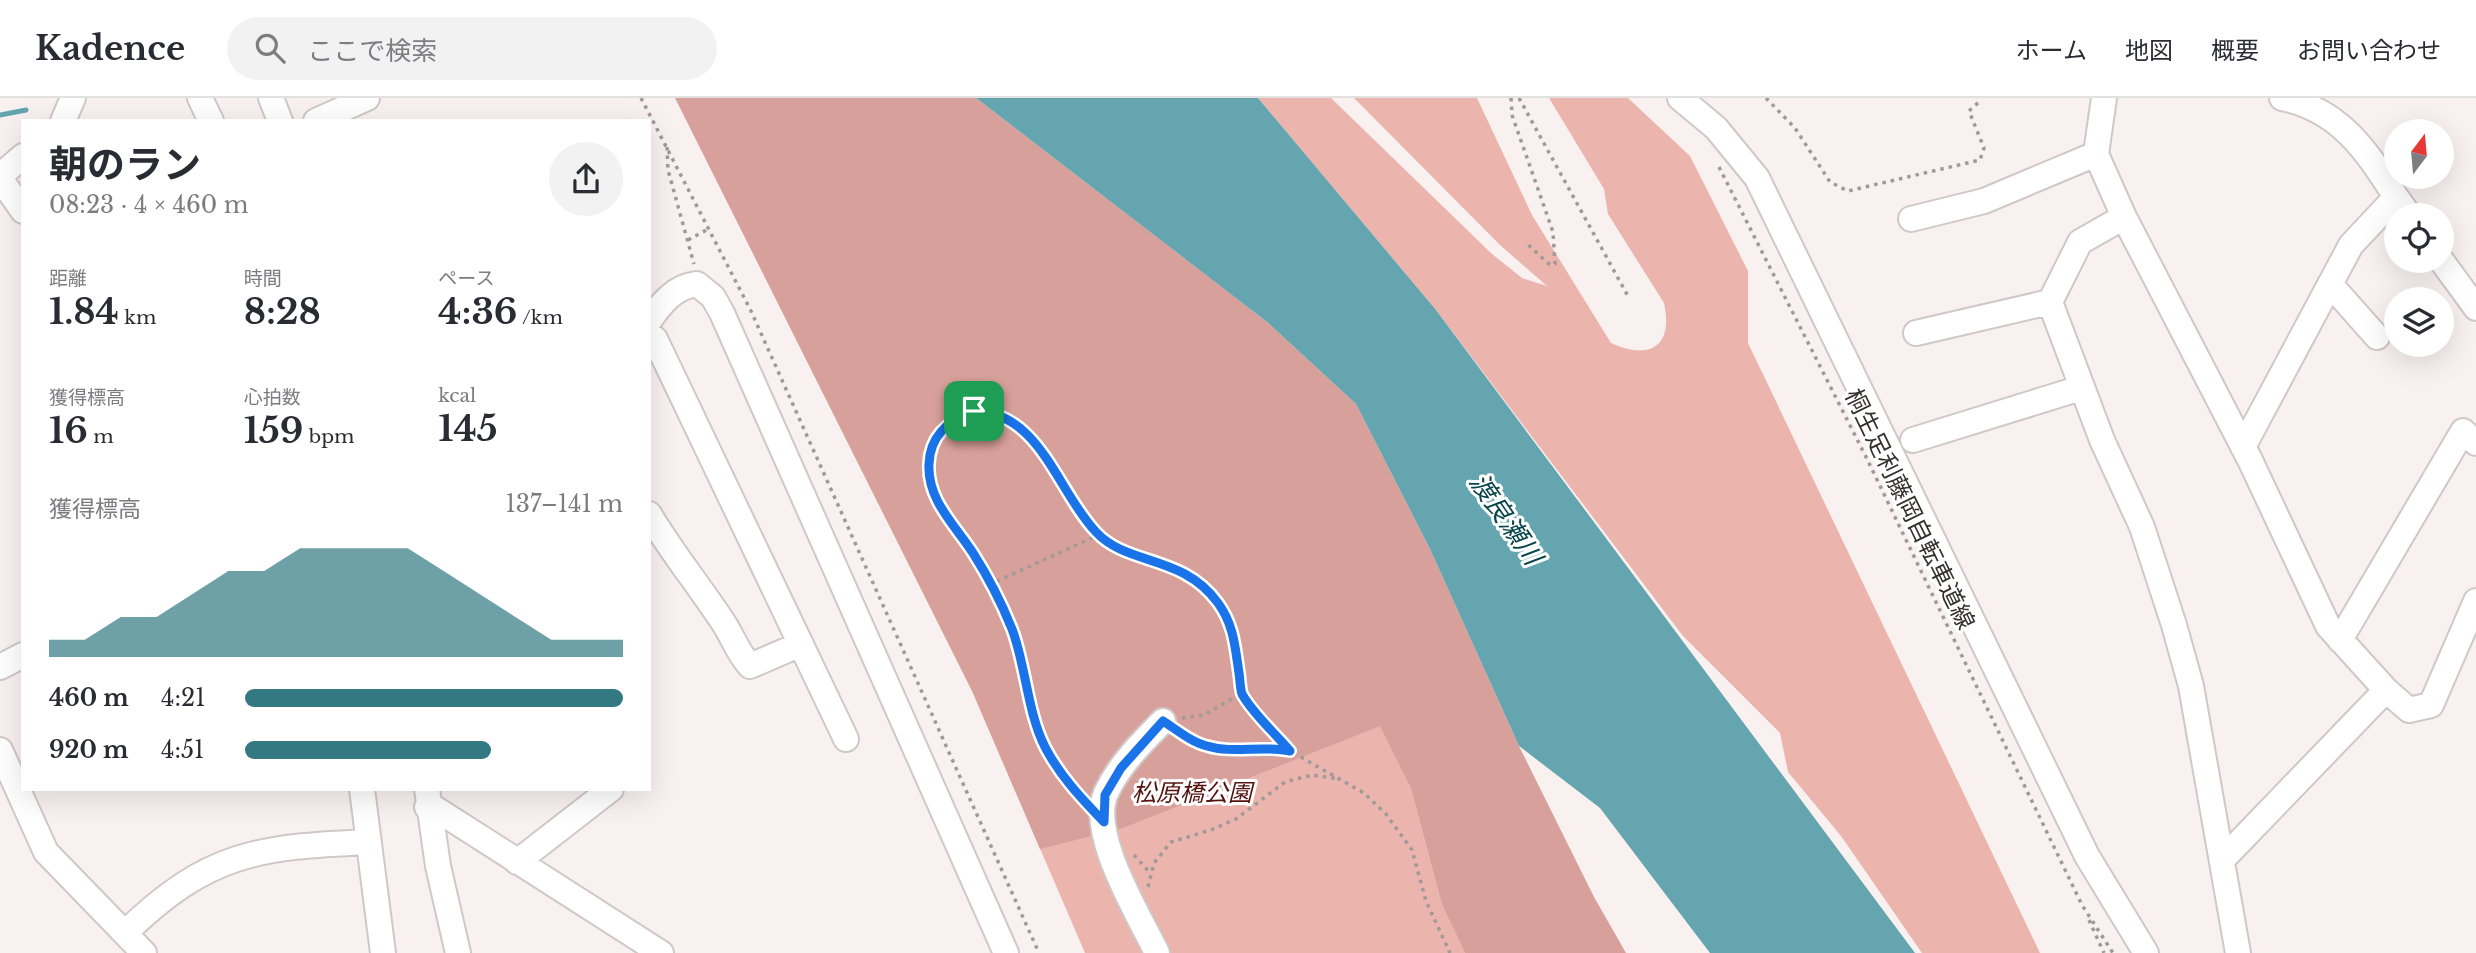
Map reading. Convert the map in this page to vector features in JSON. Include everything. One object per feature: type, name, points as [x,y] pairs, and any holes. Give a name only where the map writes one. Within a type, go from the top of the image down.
[{"type":"street","points":[[64,119],[73,98]]},
{"type":"street","points":[[200,98],[210,119]]},
{"type":"street","points":[[271,98],[279,119]]},
{"type":"street","points":[[321,119],[368,98]]},
{"type":"street","points":[[1680,98],[1716,128],[1757,178],[2087,856],[2146,953]]},
{"type":"street","points":[[2104,98],[2096,154],[2124,217],[2243,447],[2328,626],[2386,690],[2409,710],[2431,705],[2476,601]]},
{"type":"street","points":[[2291,99],[2340,125],[2364,146],[2401,203]]},
{"type":"street","points":[[1911,219],[1984,201],[2096,154]]},
{"type":"street","points":[[21,158],[0,177],[21,208]]},
{"type":"street","points":[[2124,217],[2080,242],[2050,302],[2081,387],[2142,527],[2174,625],[2191,686],[2224,858],[2238,953]]},
{"type":"street","points":[[2243,447],[2351,245],[2384,220]]},
{"type":"street","points":[[2450,273],[2476,308]]},
{"type":"street","points":[[651,319],[668,298],[689,285],[697,284],[713,297],[722,313],[1006,953]]},
{"type":"street","points":[[2330,284],[2377,337]]},
{"type":"street","points":[[1916,333],[2050,302]]},
{"type":"street","points":[[651,337],[661,351],[846,739]]},
{"type":"street","points":[[1913,440],[2081,387]]},
{"type":"street","points":[[2340,640],[2463,431],[2476,443]]},
{"type":"street","points":[[651,518],[670,551],[719,616],[741,657],[750,666],[801,643]]},
{"type":"street","points":[[0,667],[21,656]]},
{"type":"street","points":[[2224,858],[2386,690]]},
{"type":"street","points":[[1157,953],[1110,852],[1104,822],[1105,795],[1121,768],[1163,721]]},
{"type":"street","points":[[0,750],[46,852],[144,953]]},
{"type":"street","points":[[362,791],[383,953]]},
{"type":"street","points":[[517,862],[608,791]]},
{"type":"street","points":[[427,798],[436,809],[661,953]]},
{"type":"street","points":[[427,798],[458,953]]},
{"type":"street","points":[[125,933],[187,882],[229,860],[258,851],[369,842]]},
{"type":"path","points":[[641,98],[668,145],[751,311],[1039,953]]},
{"type":"path","points":[[1511,98],[1512,115],[1553,232],[1555,264],[1550,265],[1525,242]]},
{"type":"path","points":[[1519,98],[1629,298]]},
{"type":"path","points":[[1766,98],[1795,128],[1830,182],[1849,191],[1980,160],[1984,148],[1969,111],[1980,101]]},
{"type":"path","points":[[668,145],[666,159],[697,284]]},
{"type":"path","name":"桐生足利藤岡自転車道線","points":[[1717,162],[1867,459],[2082,905],[2113,953]]},
{"type":"path","points":[[688,240],[710,228]]},
{"type":"path","points":[[1104,822],[1066,782],[1044,744],[1011,627],[974,554],[935,498],[929,474],[932,448],[940,431],[955,418],[974,411],[990,412],[1011,420],[1029,434],[1074,506],[1098,535],[1121,548],[1192,575],[1217,601],[1232,625],[1242,693],[1290,751]]},
{"type":"path","points":[[989,585],[1098,535]]},
{"type":"path","points":[[1163,721],[1204,715],[1242,693]]},
{"type":"path","points":[[1163,721],[1207,746],[1226,750],[1268,746],[1290,751],[1364,793],[1386,814],[1412,850],[1426,901],[1450,953]]},
{"type":"path","points":[[1148,890],[1154,863],[1171,842],[1236,819],[1285,782],[1312,775],[1341,779]]},
{"type":"path","points":[[2082,905],[2104,953]]},
{"type":"green space","name":"松原橋公園","points":[[675,98],[976,98],[1267,322],[1356,404],[1430,549],[1519,746],[1594,897],[1626,953],[1465,953],[1442,905],[1411,789],[1380,726],[1123,828],[1040,849],[973,693]]},
{"type":"green space","points":[[1258,98],[1331,98],[1492,254],[1522,278],[1547,286],[1500,245],[1354,98],[1477,98],[1532,215],[1611,343],[1636,350],[1647,350],[1661,340],[1665,331],[1664,303],[1608,214],[1604,189],[1549,98],[1628,98],[1690,156],[1748,271],[1748,343],[2040,953],[1922,953],[1841,836],[1788,772],[1780,733],[1683,636],[1436,310]]},
{"type":"green space","name":"松原橋公園","points":[[973,693],[1380,725],[1411,789],[1442,905],[1465,953],[1085,953]]},
{"type":"water","name":"渡良瀬川","points":[[976,98],[1258,98],[1436,310],[1915,953],[1710,953],[1600,808],[1519,746],[1430,549],[1356,404],[1267,322]]},
{"type":"waterway","points":[[0,115],[26,110]]},
{"type":"route","points":[[974,411],[990,412],[1011,420],[1029,434],[1074,506],[1098,535],[1121,548],[1192,575],[1217,601],[1232,625],[1242,693],[1290,751],[1268,746],[1226,750],[1207,746],[1163,721],[1121,768],[1105,795],[1104,822],[1066,782],[1044,744],[1026,672],[1011,627],[974,554],[935,498],[929,474],[932,448],[940,431],[955,418],[974,411]]}]
